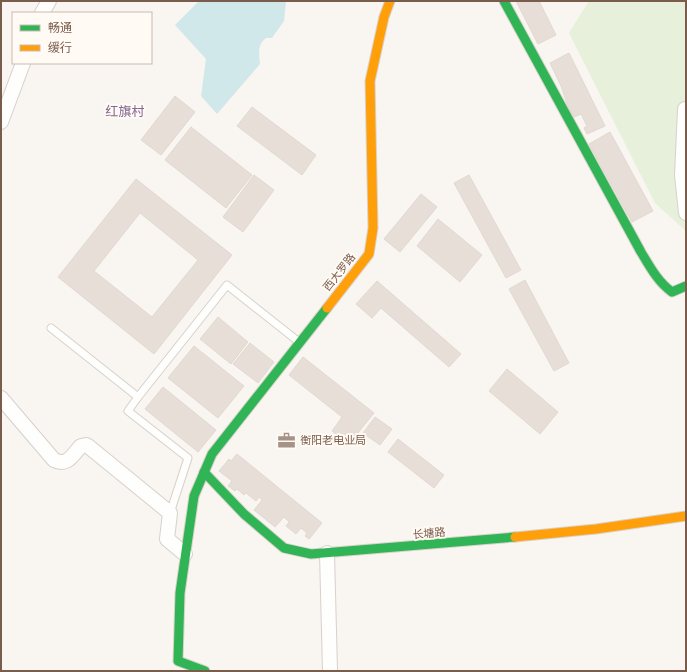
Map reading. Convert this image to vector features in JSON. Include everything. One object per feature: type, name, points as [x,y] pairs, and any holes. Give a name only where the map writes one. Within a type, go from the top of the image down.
[{"type":"street","points":[[43,12],[49,1]]},
{"type":"street","name":"西大罗路","points":[[205,671],[178,661],[180,593],[194,496],[212,454],[369,254],[373,228],[370,81],[384,17],[390,1]]},
{"type":"street","points":[[504,1],[641,252],[657,278],[665,288],[672,292],[686,286]]},
{"type":"street","points":[[1,122],[23,64]]},
{"type":"street","points":[[685,109],[682,175],[686,213]]},
{"type":"street","points":[[1,398],[54,460],[66,462],[81,446],[86,445],[170,513],[167,539],[185,554]]},
{"type":"street","name":"长塘路","points":[[204,472],[244,514],[284,548],[311,554],[520,537],[596,529],[686,516]]},
{"type":"street","points":[[327,553],[330,671]]},
{"type":"lane","points":[[170,513],[188,458],[128,411],[138,397],[227,285],[300,342]]},
{"type":"lane","points":[[51,328],[138,397]]},
{"type":"green space","points":[[589,1],[686,1],[686,231],[655,203],[569,33]]},
{"type":"water","points":[[199,1],[286,1],[284,21],[272,38],[266,38],[261,43],[259,53],[260,64],[217,114],[201,96],[206,59],[175,25]]},
{"type":"building","points":[[516,1],[539,1],[556,35],[538,44]]},
{"type":"building","points":[[569,53],[605,126],[587,134],[584,128],[587,126],[581,114],[572,118],[561,86],[550,63]]},
{"type":"building","points":[[175,96],[195,112],[161,155],[141,140]]},
{"type":"building","points":[[252,107],[316,155],[302,175],[237,126]]},
{"type":"building","points":[[191,127],[252,175],[226,208],[165,160]]},
{"type":"building","points":[[610,132],[653,211],[632,222],[589,144]]},
{"type":"building","points":[[254,175],[274,190],[243,232],[223,217]]},
{"type":"building","points":[[469,175],[521,270],[506,278],[454,183]]},
{"type":"building","points":[[136,179],[232,255],[154,354],[58,277]],"holes":[[[140,213],[198,260],[152,317],[94,271]]]},
{"type":"building","points":[[421,194],[437,207],[400,252],[384,239]]},
{"type":"building","points":[[438,219],[482,255],[460,282],[417,246]]},
{"type":"building","points":[[525,280],[569,363],[554,371],[509,289]]},
{"type":"building","points":[[377,281],[461,354],[449,367],[381,308],[372,318],[356,304]]},
{"type":"building","points":[[218,317],[248,342],[231,364],[200,339]]},
{"type":"building","points":[[250,343],[274,362],[258,383],[233,364]]},
{"type":"building","points":[[194,346],[244,386],[218,418],[168,378]]},
{"type":"building","points":[[303,357],[374,413],[349,444],[332,431],[342,417],[289,375]]},
{"type":"building","points":[[507,369],[558,412],[540,434],[489,391]]},
{"type":"building","points":[[163,387],[216,430],[198,452],[145,409]]},
{"type":"building","points":[[375,417],[392,429],[380,445],[363,433]]},
{"type":"building","points":[[398,439],[444,475],[434,488],[388,452]]},
{"type":"building","points":[[237,454],[322,523],[309,539],[305,536],[307,533],[301,528],[296,534],[286,526],[289,522],[284,517],[275,527],[254,510],[262,500],[259,497],[256,501],[246,493],[244,495],[237,489],[235,491],[228,486],[232,481],[219,471],[229,459],[231,461]]},
{"type":"traffic: fast","points":[[504,1],[651,269],[658,279],[672,292],[686,286]]},
{"type":"traffic: fast","points":[[205,671],[178,661],[180,593],[194,496],[212,454],[327,308]]},
{"type":"traffic: fast","points":[[204,472],[244,514],[284,548],[311,554],[515,537]]},
{"type":"traffic: slow","points":[[327,308],[369,254],[373,228],[370,81],[384,17],[390,1]]},
{"type":"traffic: slow","points":[[515,537],[596,529],[686,516]]},
{"type":"place","name":"衡阳老电业局","points":[[287,440]]},
{"type":"district","name":"红旗村","points":[[125,111]]}]
